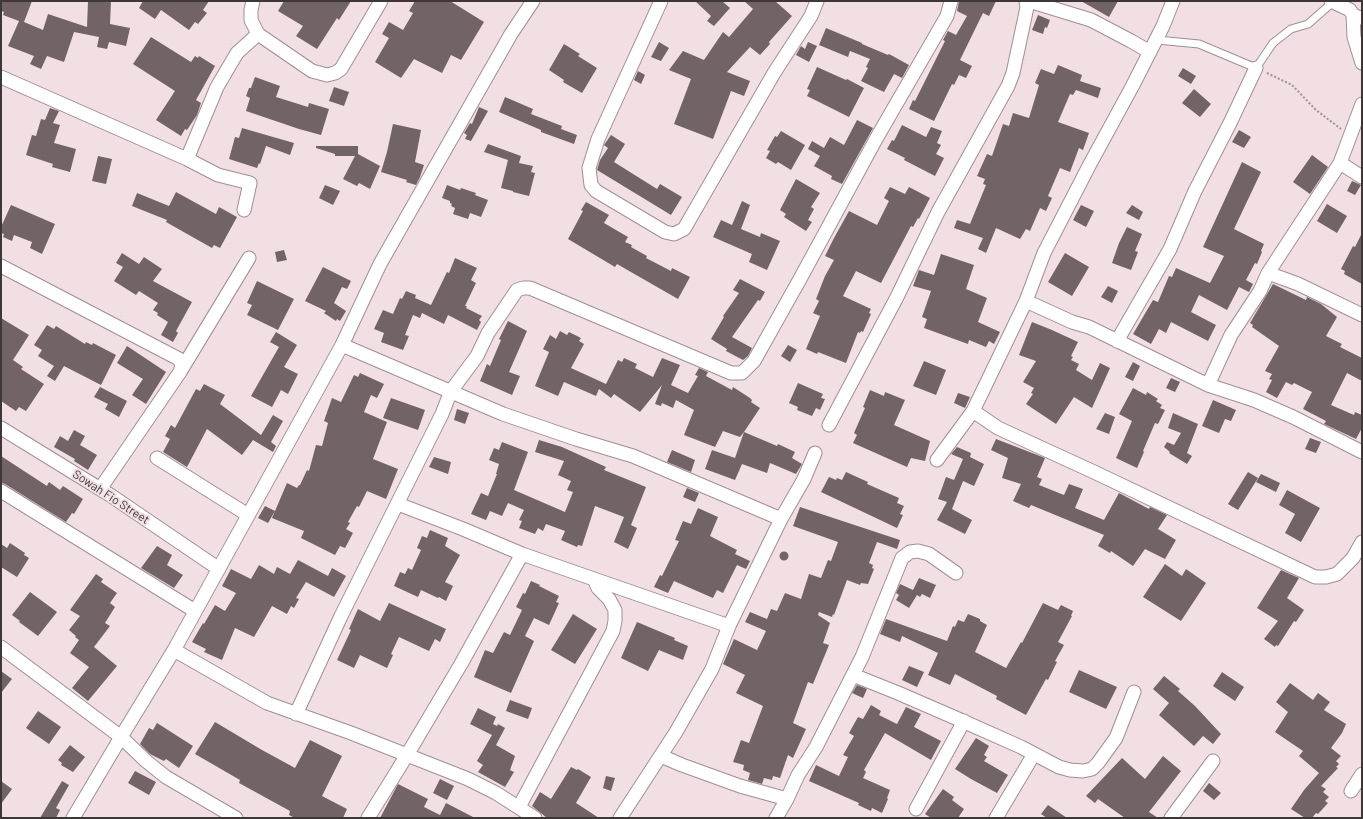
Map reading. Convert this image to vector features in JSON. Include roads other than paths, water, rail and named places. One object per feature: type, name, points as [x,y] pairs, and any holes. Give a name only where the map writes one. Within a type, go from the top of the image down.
[{"type":"street","points":[[253,1],[251,10],[252,20],[258,34],[312,71],[327,75],[335,74],[341,69],[381,1]]},
{"type":"street","points":[[73,818],[174,650],[342,345],[380,264],[511,34],[533,1]]},
{"type":"street","points":[[661,1],[598,139],[589,168],[590,185],[596,191],[666,232],[674,234],[684,229],[774,72],[811,16],[817,1]]},
{"type":"street","points":[[296,714],[341,616],[442,414],[451,391],[476,356],[488,333],[517,290],[530,288],[731,373],[745,370],[754,361],[876,139],[947,16],[951,1]]},
{"type":"street","points":[[829,425],[897,297],[938,212],[1008,86],[1013,72],[1028,1],[1090,20],[1150,52]]},
{"type":"street","points":[[937,460],[973,411],[1026,301],[1044,253],[1150,52],[1173,1]]},
{"type":"street","points":[[1332,1],[1355,11],[1354,37],[1362,63]]},
{"type":"street","points":[[187,158],[220,82],[237,53],[258,34]]},
{"type":"street","points":[[1117,341],[1170,250],[1195,191],[1256,68]]},
{"type":"street","points":[[1,77],[187,158],[218,175],[250,183],[244,210]]},
{"type":"street","points":[[1208,384],[1230,335],[1260,291],[1268,273],[1340,162],[1362,104]]},
{"type":"street","points":[[1340,162],[1362,177]]},
{"type":"street","points":[[100,489],[180,372],[249,258]]},
{"type":"street","points":[[1,266],[179,359],[182,365],[180,372]]},
{"type":"street","points":[[1268,273],[1298,284],[1362,315]]},
{"type":"street","points":[[1026,301],[1072,322],[1089,327],[1208,384],[1254,400],[1293,416],[1362,452]]},
{"type":"street","points":[[342,345],[503,414],[576,439],[633,456],[781,519]]},
{"type":"street","points":[[973,411],[998,428],[1315,577],[1326,577],[1337,574],[1353,558],[1362,542]]},
{"type":"street","name":"Sowah Fio Street","points":[[1,428],[100,489],[219,569]]},
{"type":"street","points":[[620,818],[661,756],[712,669],[729,626],[781,519],[804,479],[815,453]]},
{"type":"street","points":[[157,458],[248,515]]},
{"type":"street","points":[[1,492],[195,611]]},
{"type":"street","points":[[398,504],[522,554],[729,626]]},
{"type":"street","points":[[776,818],[787,799],[793,784],[816,747],[853,675],[902,558],[910,552],[918,551],[929,554],[956,573]]},
{"type":"street","points":[[368,818],[461,664],[522,554]]},
{"type":"street","points":[[519,807],[613,631],[615,610],[609,599],[598,588],[594,579]]},
{"type":"street","points":[[1,647],[121,737],[146,762],[166,777],[236,818]]},
{"type":"street","points":[[174,650],[267,703],[351,733],[468,779],[496,793],[535,818]]},
{"type":"street","points":[[853,675],[898,692],[964,721],[1059,767],[1083,771],[1092,769],[1116,738],[1134,692]]},
{"type":"street","points":[[916,809],[964,721]]},
{"type":"street","points":[[996,818],[1034,754]]},
{"type":"street","points":[[661,756],[740,786],[787,799]]},
{"type":"street","points":[[1171,818],[1212,761]]},
{"type":"street","points":[[1351,791],[1362,774]]},
{"type":"lane","points":[[1156,40],[1199,44],[1256,68],[1273,43],[1291,29],[1308,24],[1332,1]]}]
